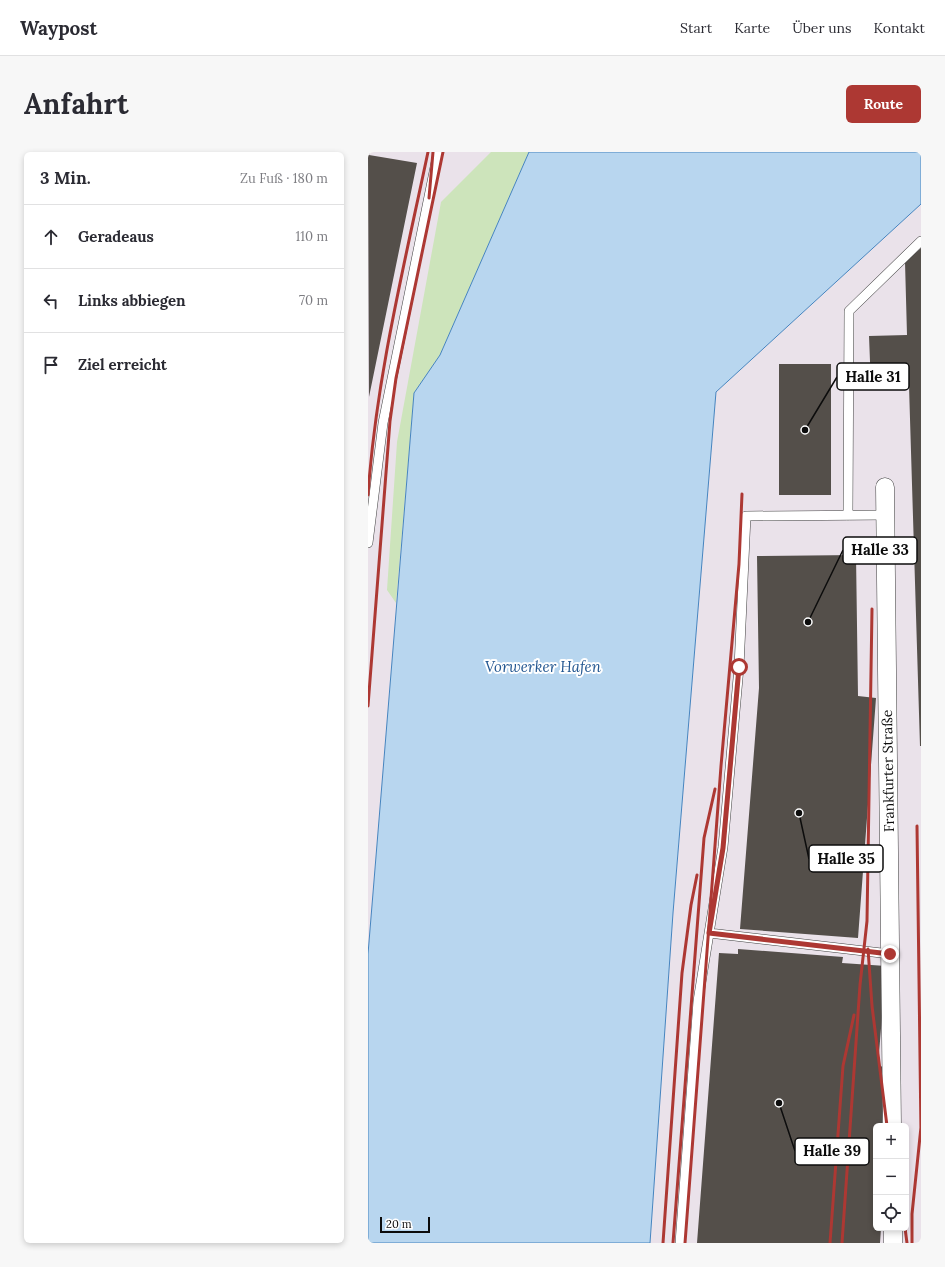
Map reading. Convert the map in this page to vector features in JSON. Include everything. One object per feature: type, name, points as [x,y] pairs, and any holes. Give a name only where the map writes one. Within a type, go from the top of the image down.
[{"type":"street","name":"Frankfurter Straße","points":[[886,487],[892,1123]]},
{"type":"street","points":[[893,1231],[893,1243]]},
{"type":"lane","points":[[368,543],[382,423],[438,152]]},
{"type":"lane","points":[[848,516],[849,311],[921,241]]},
{"type":"lane","points":[[680,1243],[698,1001],[723,848],[738,682],[746,516],[886,515]]},
{"type":"lane","points":[[709,933],[890,954]]},
{"type":"shaded area","points":[[368,152],[529,152],[440,355],[414,393],[368,954]]},
{"type":"shaded area","points":[[921,204],[921,1243],[650,1243],[673,913],[716,392]]},
{"type":"green space","points":[[491,152],[529,152],[440,355],[414,393],[396,603],[387,590],[397,442],[441,202]]},
{"type":"water","name":"Vorwerker Hafen","points":[[529,152],[921,152],[921,204],[716,392],[673,913],[650,1243],[368,1243],[368,954],[414,393],[440,355]]},
{"type":"building","points":[[368,152],[370,152],[369,155],[417,163],[369,397]]},
{"type":"building","points":[[921,248],[920,746],[909,386],[871,387],[869,336],[907,335],[905,262]]},
{"type":"building","points":[[779,364],[831,364],[831,495],[779,495]]},
{"type":"building","points":[[856,555],[858,696],[876,698],[858,938],[740,929],[759,688],[757,556]]},
{"type":"building","points":[[738,949],[843,957],[842,963],[886,966],[878,1066],[886,1067],[882,1123],[873,1123],[873,1231],[881,1231],[880,1243],[697,1243],[719,953],[738,954]]},
{"type":"railway","points":[[368,495],[377,408],[384,366],[428,152]]},
{"type":"railway","points":[[429,198],[433,152]]},
{"type":"railway","points":[[368,706],[390,421],[396,378],[443,152]]},
{"type":"railway","points":[[685,1243],[721,766],[739,564],[742,494]]},
{"type":"railway","points":[[842,1243],[860,985],[867,921],[872,609]]},
{"type":"railway","points":[[673,1243],[704,838],[715,789]]},
{"type":"railway","points":[[917,826],[921,1133]]},
{"type":"railway","points":[[663,1243],[682,973],[691,905],[697,875]]},
{"type":"railway","points":[[868,949],[872,1006],[887,1123]]},
{"type":"railway","points":[[830,1243],[843,1066],[854,1015]]},
{"type":"railway","points":[[912,1243],[912,1214],[921,1127]]},
{"type":"railway","points":[[905,1231],[907,1243]]},
{"type":"place","name":"Halle 31","points":[[805,430]]},
{"type":"place","name":"Halle 33","points":[[808,622]]},
{"type":"place","name":"Halle 35","points":[[799,813]]},
{"type":"place","name":"Halle 39","points":[[779,1103]]},
{"type":"route","points":[[739,667],[723,848],[709,933],[890,954]]}]
